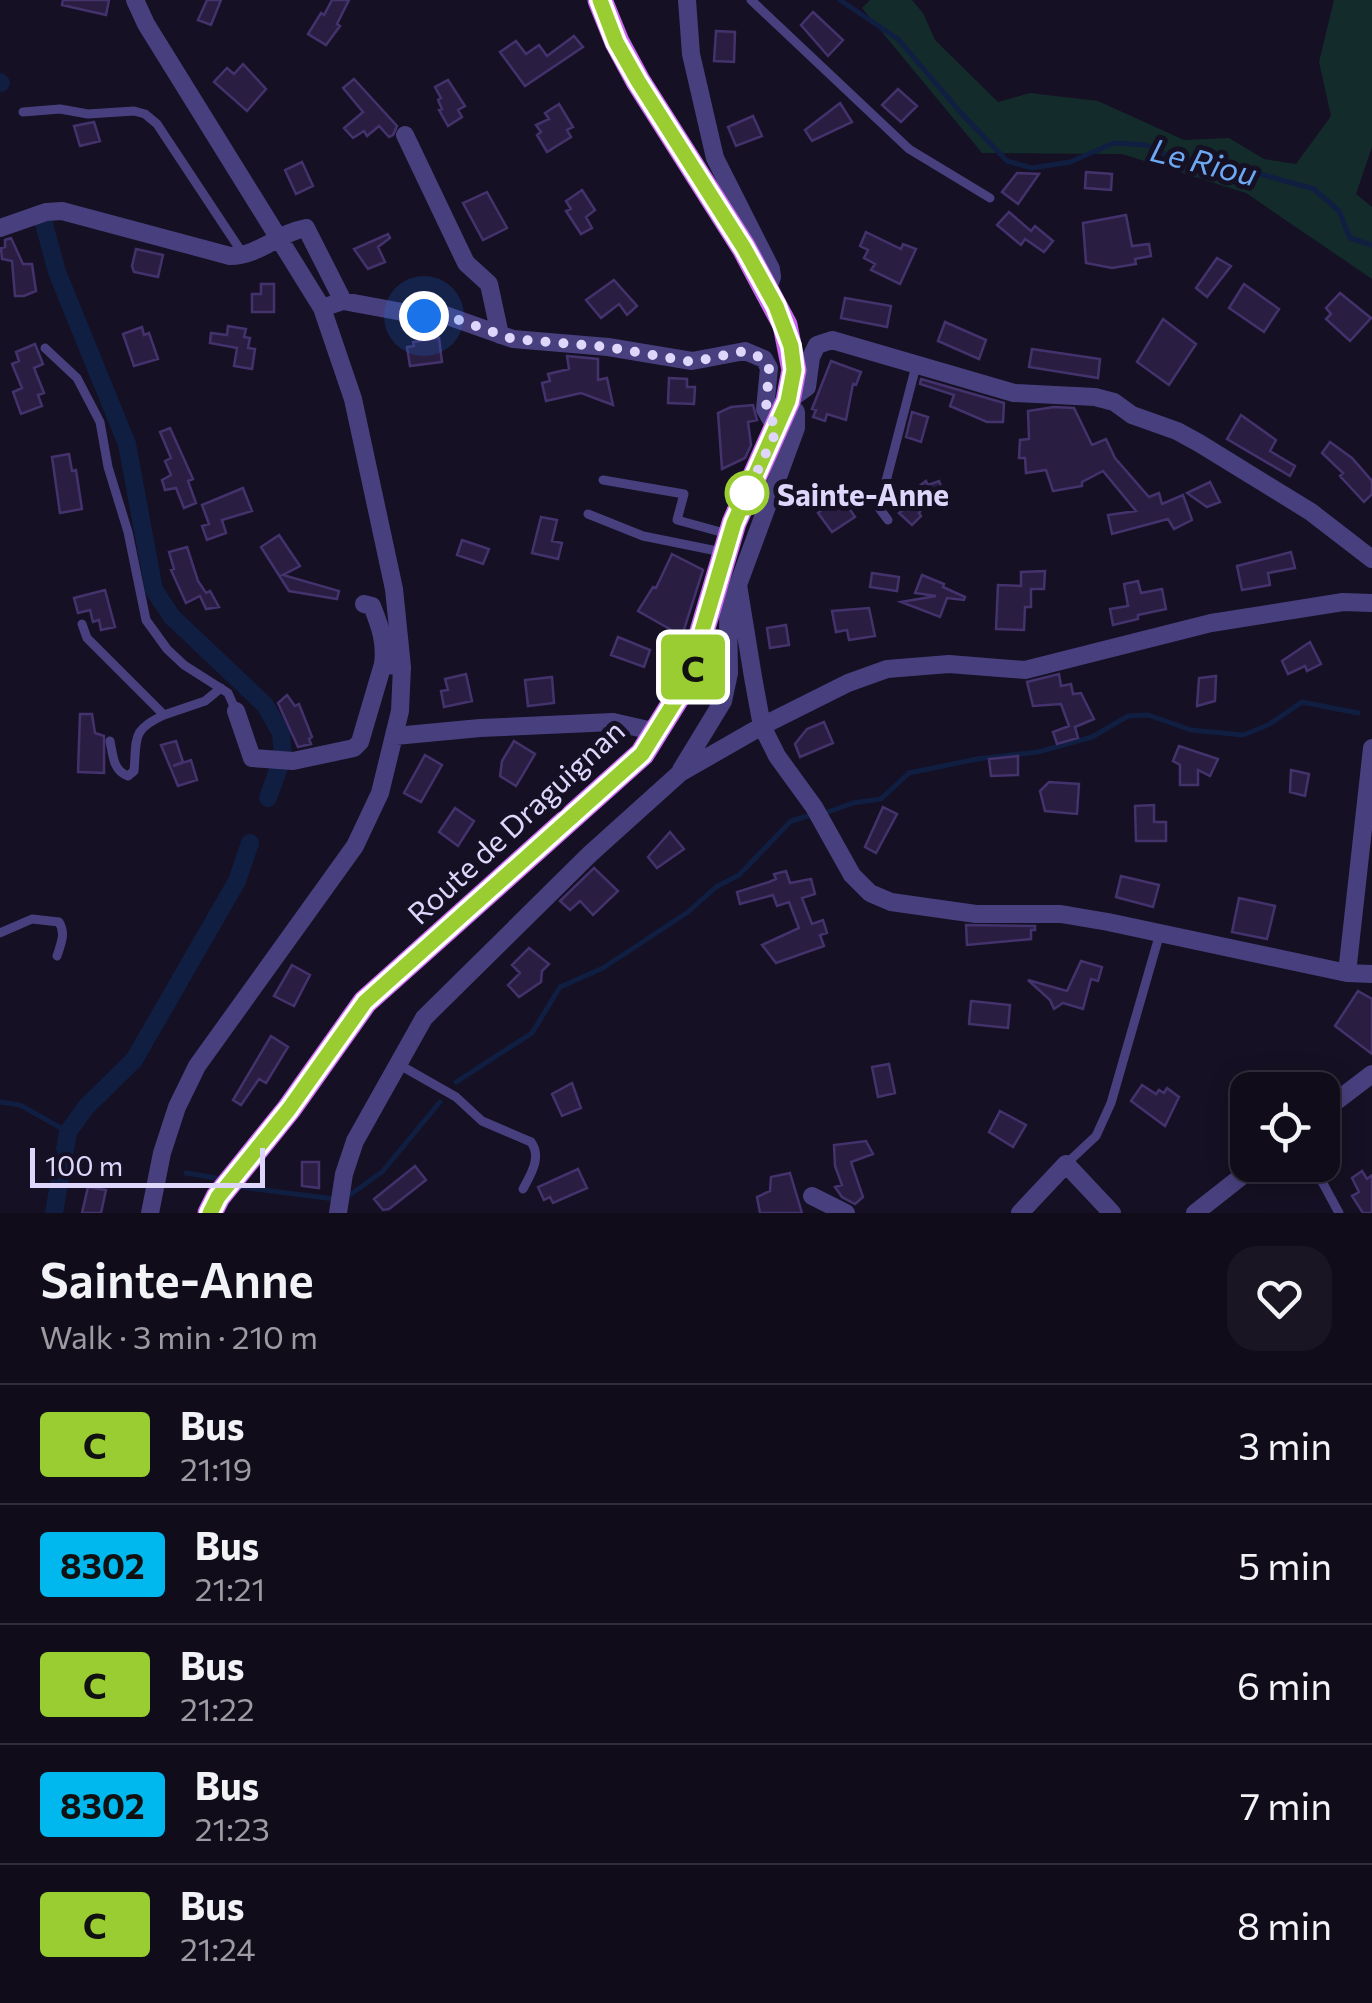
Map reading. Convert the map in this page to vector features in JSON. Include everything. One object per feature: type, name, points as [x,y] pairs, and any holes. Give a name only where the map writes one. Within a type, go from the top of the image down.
[{"type":"main road","name":"Route de Draguignan","points":[[210,1213],[218,1197],[289,1109],[365,1002],[628,767],[657,732],[687,682],[727,543],[788,401],[794,370],[791,346],[768,288],[638,81],[616,42],[600,0]]},
{"type":"street","points":[[135,0],[146,24],[322,308],[354,400],[394,590],[402,667],[395,736],[380,793],[354,846],[197,1066],[172,1122],[150,1213]]},
{"type":"street","points":[[687,0],[691,54],[716,158],[771,269],[768,288]]},
{"type":"street","points":[[405,135],[466,262],[489,284],[500,334]]},
{"type":"street","points":[[0,228],[46,212],[62,211],[230,256],[253,252],[289,231],[306,228],[343,301]]},
{"type":"street","points":[[322,308],[343,301],[424,316],[442,314],[513,339],[608,347],[692,362],[734,352],[755,354],[769,368],[766,409],[777,430]]},
{"type":"street","points":[[680,773],[723,701],[729,674],[726,628],[796,428],[796,412],[788,401],[807,386],[811,357],[824,341],[844,342],[1014,392],[1095,397],[1114,402],[1199,443],[1311,512],[1372,559]]},
{"type":"street","points":[[738,585],[762,726],[852,875],[870,893],[891,902],[959,912],[1061,914],[1347,974],[1372,974]]},
{"type":"street","points":[[338,1213],[354,1141],[424,1018],[602,843],[680,773],[848,683],[888,669],[949,664],[1025,670],[1212,623],[1369,600]]},
{"type":"street","points":[[236,711],[252,758],[293,761],[354,748],[360,742],[385,651],[372,606],[364,604]]},
{"type":"street","points":[[383,664],[402,667]]},
{"type":"street","points":[[395,736],[614,722],[657,732]]},
{"type":"street","points":[[1347,974],[1372,748]]},
{"type":"street","points":[[1340,1098],[1372,1074]]},
{"type":"street","points":[[1020,1213],[1066,1164],[1112,1213]]},
{"type":"street","points":[[1195,1213],[1234,1182]]},
{"type":"street","points":[[812,1196],[846,1213]]},
{"type":"lane","points":[[751,0],[910,149],[990,198]]},
{"type":"lane","points":[[23,112],[60,109],[88,114],[145,114],[253,252]]},
{"type":"lane","points":[[45,348],[77,378],[100,422],[146,620],[167,649],[228,693],[236,711]]},
{"type":"lane","points":[[888,520],[880,508],[916,363]]},
{"type":"lane","points":[[603,480],[684,494],[677,520],[727,543]]},
{"type":"lane","points":[[588,514],[643,536],[727,543]]},
{"type":"lane","points":[[82,624],[88,638],[164,715]]},
{"type":"lane","points":[[110,741],[114,762],[128,776],[134,770],[134,740],[139,730],[164,715],[205,701],[221,688]]},
{"type":"lane","points":[[0,934],[32,919],[59,922],[63,929],[56,956]]},
{"type":"lane","points":[[1066,1164],[1096,1136],[1111,1102],[1160,934]]},
{"type":"lane","points":[[396,1063],[456,1096],[482,1121],[532,1142],[536,1164],[523,1189]]},
{"type":"lane","points":[[1322,1182],[1338,1213]]},
{"type":"green space","points":[[870,0],[912,0],[923,13],[935,40],[998,102],[1030,93],[1098,101],[1184,140],[1229,138],[1264,159],[1296,164],[1331,116],[1319,62],[1334,0],[1372,0],[1372,147],[1356,194],[1372,207],[1372,279],[1246,193],[1122,154],[982,153],[862,8]]},
{"type":"building","points":[[63,0],[109,0],[106,15],[62,5]]},
{"type":"building","points":[[207,0],[221,0],[211,25],[198,20]]},
{"type":"building","points":[[332,0],[349,0],[337,24],[340,26],[326,45],[308,34]]},
{"type":"building","points":[[813,12],[843,40],[828,56],[801,25]]},
{"type":"building","points":[[716,31],[735,32],[734,62],[714,61]]},
{"type":"building","points":[[574,36],[583,47],[525,86],[500,52],[516,41],[526,54],[539,45],[547,56]]},
{"type":"building","points":[[243,64],[266,89],[247,111],[214,82],[227,68],[234,74]]},
{"type":"building","points":[[354,79],[397,126],[393,135],[389,137],[379,126],[367,136],[364,131],[353,138],[344,128],[363,112],[343,88]]},
{"type":"building","points":[[448,80],[465,106],[458,110],[462,117],[448,126],[439,110],[441,98],[435,87]]},
{"type":"building","points":[[898,89],[917,106],[901,122],[882,105]]},
{"type":"building","points":[[840,103],[852,122],[812,141],[805,130]]},
{"type":"building","points":[[559,104],[573,127],[567,130],[571,137],[547,152],[536,125],[549,119],[545,113]]},
{"type":"building","points":[[753,116],[762,136],[736,146],[728,127]]},
{"type":"building","points":[[94,122],[100,141],[80,146],[74,126]]},
{"type":"building","points":[[302,162],[313,186],[296,194],[285,170]]},
{"type":"building","points":[[1086,172],[1112,174],[1111,190],[1085,188]]},
{"type":"building","points":[[1017,173],[1039,174],[1018,204],[1002,192]]},
{"type":"building","points":[[582,190],[595,210],[586,217],[592,228],[581,234],[566,211],[571,209],[566,201]]},
{"type":"building","points":[[487,192],[507,228],[483,240],[463,203]]},
{"type":"building","points":[[1009,212],[1031,231],[1035,226],[1053,241],[1044,252],[1025,239],[1021,245],[997,225]]},
{"type":"building","points":[[1126,215],[1132,246],[1149,244],[1151,256],[1135,259],[1136,264],[1112,268],[1086,263],[1083,223]]},
{"type":"building","points":[[866,232],[901,249],[903,244],[916,249],[900,284],[871,270],[875,264],[864,258],[868,250],[860,246]]},
{"type":"building","points":[[388,234],[390,238],[378,247],[385,262],[368,269],[354,249]]},
{"type":"building","points":[[11,238],[23,264],[32,264],[36,291],[24,296],[15,296],[12,261],[2,259],[1,248]]},
{"type":"building","points":[[136,249],[163,255],[158,277],[134,272]]},
{"type":"building","points":[[1217,258],[1231,266],[1207,297],[1196,288]]},
{"type":"building","points":[[614,280],[637,306],[627,315],[619,304],[601,318],[586,300]]},
{"type":"building","points":[[261,284],[274,284],[274,312],[252,312],[252,294],[261,294]]},
{"type":"building","points":[[1244,284],[1279,309],[1264,332],[1229,308]]},
{"type":"building","points":[[1340,293],[1371,318],[1350,341],[1326,319],[1331,314],[1326,308]]},
{"type":"building","points":[[845,298],[891,306],[887,327],[841,318]]},
{"type":"building","points":[[1163,319],[1196,344],[1169,385],[1137,362]]},
{"type":"building","points":[[945,322],[986,340],[979,359],[938,341]]},
{"type":"building","points":[[228,326],[246,329],[244,337],[250,338],[248,348],[255,349],[252,369],[234,366],[237,348],[210,343],[211,333],[227,335]]},
{"type":"building","points":[[142,327],[144,335],[149,333],[158,359],[134,366],[123,334]]},
{"type":"building","points":[[439,338],[442,362],[410,366],[407,347],[414,346],[413,342]]},
{"type":"building","points":[[35,344],[43,364],[34,368],[44,393],[38,395],[42,406],[21,414],[13,392],[22,388],[12,364],[19,361],[16,352]]},
{"type":"building","points":[[1032,349],[1100,359],[1098,378],[1029,367]]},
{"type":"building","points":[[567,356],[598,359],[598,380],[607,378],[613,405],[581,393],[546,401],[542,383],[550,381],[548,374],[569,369]]},
{"type":"building","points":[[831,361],[861,372],[856,385],[853,384],[846,420],[827,414],[825,421],[813,417],[816,410],[812,409]]},
{"type":"building","points":[[669,378],[687,379],[687,387],[695,387],[694,404],[668,403]]},
{"type":"building","points":[[921,379],[1004,403],[1003,422],[987,422],[950,406],[954,395],[920,384]]},
{"type":"building","points":[[753,405],[757,420],[748,422],[751,445],[745,458],[722,469],[718,413]]},
{"type":"building","points":[[1074,408],[1092,445],[1106,439],[1115,458],[1149,497],[1159,493],[1162,504],[1183,495],[1192,520],[1174,529],[1168,519],[1112,534],[1108,515],[1136,511],[1103,471],[1082,482],[1082,486],[1053,491],[1046,470],[1026,473],[1025,458],[1019,458],[1020,440],[1029,439],[1028,411]]},
{"type":"building","points":[[912,412],[928,417],[921,442],[906,437]]},
{"type":"building","points":[[1241,415],[1276,440],[1270,451],[1295,466],[1290,476],[1227,439]]},
{"type":"building","points":[[170,428],[193,479],[188,481],[196,503],[184,508],[176,488],[165,490],[162,480],[171,475],[165,461],[171,458],[160,432]]},
{"type":"building","points":[[1330,442],[1352,458],[1372,481],[1372,494],[1364,502],[1322,453]]},
{"type":"building","points":[[69,454],[72,471],[76,470],[82,509],[60,513],[52,457]]},
{"type":"building","points":[[926,481],[928,485],[939,481],[944,493],[930,498],[912,525],[899,513],[906,508],[900,501]]},
{"type":"building","points":[[1210,482],[1220,502],[1207,507],[1187,493]]},
{"type":"building","points":[[243,488],[252,511],[222,520],[226,533],[207,540],[202,526],[209,524],[202,505]]},
{"type":"building","points":[[838,492],[855,517],[832,532],[818,513],[824,508],[821,505]]},
{"type":"building","points":[[541,517],[557,520],[552,541],[562,543],[558,559],[532,553]]},
{"type":"building","points":[[279,535],[300,566],[283,575],[339,591],[337,599],[289,591],[261,547]]},
{"type":"building","points":[[462,540],[489,549],[483,564],[457,555]]},
{"type":"building","points":[[187,547],[198,581],[206,593],[210,591],[219,607],[206,609],[200,596],[186,603],[171,570],[174,569],[169,552]]},
{"type":"building","points":[[1291,552],[1295,568],[1268,573],[1270,585],[1242,590],[1237,566]]},
{"type":"building","points":[[672,554],[703,570],[682,636],[638,611],[656,588]]},
{"type":"building","points":[[1045,571],[1044,589],[1031,589],[1031,607],[1025,607],[1024,630],[996,629],[998,585],[1021,586],[1021,572]]},
{"type":"building","points":[[872,573],[899,577],[897,591],[870,587]]},
{"type":"building","points":[[922,575],[944,584],[964,600],[947,598],[940,617],[901,602],[936,596],[915,593]]},
{"type":"building","points":[[1138,581],[1141,593],[1162,589],[1166,609],[1113,625],[1110,609],[1128,606],[1124,584]]},
{"type":"building","points":[[105,590],[115,627],[101,630],[99,620],[93,622],[90,610],[78,613],[74,598]]},
{"type":"building","points":[[869,608],[875,636],[849,640],[847,630],[836,632],[832,611]]},
{"type":"building","points":[[786,625],[789,645],[770,648],[767,628]]},
{"type":"building","points":[[618,637],[650,650],[644,667],[611,655]]},
{"type":"building","points":[[1310,642],[1321,664],[1288,674],[1282,661]]},
{"type":"building","points":[[466,674],[472,701],[444,707],[441,691],[448,690],[445,679]]},
{"type":"building","points":[[1059,674],[1061,686],[1071,684],[1073,694],[1081,693],[1094,719],[1075,727],[1078,738],[1057,744],[1053,732],[1069,726],[1061,704],[1033,706],[1027,682]]},
{"type":"building","points":[[1216,676],[1215,701],[1197,706],[1199,678]]},
{"type":"building","points":[[552,677],[554,703],[528,706],[525,680]]},
{"type":"building","points":[[287,695],[295,706],[299,704],[311,744],[298,747],[278,703]]},
{"type":"building","points":[[80,714],[92,714],[95,733],[104,736],[104,773],[78,772]]},
{"type":"building","points":[[824,722],[833,743],[800,757],[795,744],[807,729]]},
{"type":"building","points":[[176,741],[183,762],[173,766],[191,760],[197,780],[178,786],[161,745]]},
{"type":"building","points":[[514,741],[535,754],[516,786],[500,776],[502,761]]},
{"type":"building","points":[[1179,746],[1218,759],[1210,776],[1198,770],[1198,785],[1180,785],[1180,765],[1173,761]]},
{"type":"building","points":[[425,755],[442,765],[421,802],[404,793]]},
{"type":"building","points":[[1018,756],[1018,775],[991,776],[989,759]]},
{"type":"building","points":[[1291,770],[1309,774],[1305,796],[1290,792]]},
{"type":"building","points":[[1049,782],[1079,784],[1077,814],[1045,811],[1040,791]]},
{"type":"building","points":[[1154,805],[1154,822],[1166,822],[1166,841],[1136,841],[1135,806]]},
{"type":"building","points":[[883,807],[897,814],[876,853],[865,847]]},
{"type":"building","points":[[455,808],[474,821],[458,846],[439,832]]},
{"type":"building","points":[[670,832],[684,849],[657,868],[648,857]]},
{"type":"building","points":[[594,868],[618,891],[593,915],[580,901],[570,910],[560,901]]},
{"type":"building","points":[[786,871],[790,883],[811,879],[815,894],[802,898],[812,924],[823,920],[827,933],[820,935],[824,946],[776,963],[762,945],[799,928],[789,902],[777,906],[773,895],[740,904],[737,892],[776,879],[774,874]]},
{"type":"building","points":[[1121,876],[1159,885],[1153,907],[1116,897]]},
{"type":"building","points":[[1239,898],[1275,906],[1267,939],[1232,932]]},
{"type":"building","points":[[966,925],[1035,926],[1035,930],[1031,930],[1031,939],[967,945]]},
{"type":"building","points":[[529,948],[549,964],[542,971],[541,982],[519,997],[508,985],[520,973],[512,965]]},
{"type":"building","points":[[1081,961],[1102,967],[1098,981],[1091,979],[1083,1009],[1063,1003],[1054,1009],[1050,1000],[1028,980],[1067,991]]},
{"type":"building","points":[[292,965],[310,975],[294,1006],[274,996]]},
{"type":"building","points":[[1358,991],[1372,999],[1372,1054],[1335,1026]]},
{"type":"building","points":[[971,1001],[1010,1005],[1008,1028],[969,1024]]},
{"type":"building","points":[[271,1036],[288,1047],[266,1083],[259,1079],[241,1105],[233,1100]]},
{"type":"building","points":[[889,1064],[895,1093],[878,1097],[872,1067]]},
{"type":"building","points":[[572,1083],[581,1108],[562,1116],[552,1094]]},
{"type":"building","points":[[1142,1085],[1156,1094],[1167,1088],[1179,1097],[1165,1126],[1131,1101]]},
{"type":"building","points":[[1000,1111],[1026,1125],[1013,1147],[989,1132]]},
{"type":"building","points":[[866,1141],[873,1154],[851,1162],[863,1197],[855,1204],[842,1197],[835,1187],[842,1185],[835,1166],[834,1145]]},
{"type":"building","points":[[302,1162],[319,1162],[319,1188],[302,1186]]},
{"type":"building","points":[[415,1166],[426,1180],[383,1210],[374,1199]]},
{"type":"building","points":[[578,1169],[587,1188],[553,1203],[550,1197],[544,1200],[538,1187]]},
{"type":"building","points":[[1362,1171],[1367,1179],[1372,1175],[1372,1213],[1363,1213],[1352,1196],[1359,1192],[1352,1178]]},
{"type":"building","points":[[790,1173],[802,1213],[760,1213],[757,1197],[770,1191],[771,1177]]},
{"type":"building","points":[[88,1187],[106,1190],[101,1213],[82,1213]]},
{"type":"waterway","name":"Le Riou","points":[[840,0],[898,39],[1007,161],[1032,168],[1070,162],[1114,143],[1146,145],[1175,159],[1217,162],[1314,189],[1339,211],[1350,238],[1372,245]]},
{"type":"waterway","points":[[43,220],[57,272],[127,444],[154,590],[172,617],[265,705],[281,733],[283,756],[268,798]]},
{"type":"waterway","points":[[825,813],[881,799],[909,773],[1038,752],[1092,737],[1128,716],[1148,715],[1191,730],[1243,735],[1268,725],[1302,702],[1358,713]]},
{"type":"waterway","points":[[456,1082],[532,1033],[560,987],[603,968],[688,912],[716,887],[739,875],[791,821],[811,815]]},
{"type":"waterway","points":[[54,1213],[68,1132],[87,1106],[134,1060],[237,881],[250,843]]},
{"type":"waterway","points":[[0,1102],[20,1105],[68,1132]]},
{"type":"waterway","points":[[351,1194],[382,1172],[440,1102]]},
{"type":"waterway","points":[[186,1173],[216,1178]]},
{"type":"waterway","points":[[241,1187],[334,1199]]},
{"type":"bus line","name":"C","points":[[210,1213],[218,1197],[289,1109],[365,1002],[642,754],[687,682],[734,523],[788,401],[794,370],[791,346],[768,288],[638,81],[616,42],[600,0]]},
{"type":"place","name":"Sainte-Anne","points":[[747,493]]},
{"type":"route","points":[[424,316],[442,314],[513,339],[608,347],[692,362],[734,352],[755,354],[769,368],[766,409],[777,430],[747,493]]}]
